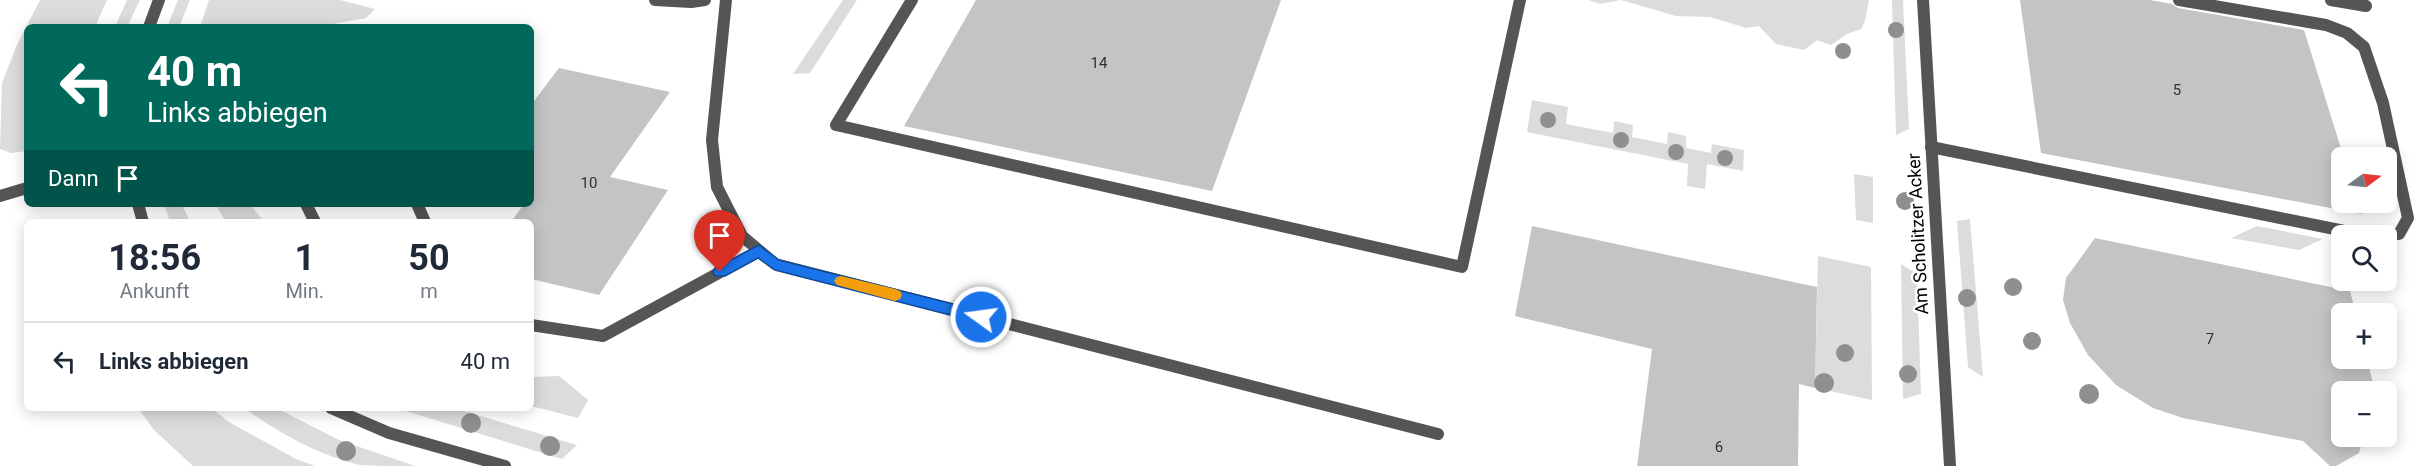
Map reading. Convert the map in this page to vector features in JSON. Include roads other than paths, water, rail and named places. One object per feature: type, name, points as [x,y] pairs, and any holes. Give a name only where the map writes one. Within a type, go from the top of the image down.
[{"type":"street","points":[[149,24],[159,0]]},
{"type":"street","points":[[656,0],[691,2],[705,0]]},
{"type":"street","points":[[726,0],[712,140],[717,187],[742,237],[775,264],[1438,434]]},
{"type":"street","points":[[912,0],[836,125],[1462,267],[1520,0]]},
{"type":"street","name":"Am Scholitzer Acker","points":[[1923,0],[1950,466]]},
{"type":"street","points":[[1931,147],[2364,235],[2399,234],[2408,218],[2384,103],[2364,47],[2347,33],[2326,25],[2179,0]]},
{"type":"street","points":[[2331,0],[2366,6]]},
{"type":"street","points":[[0,196],[24,189]]},
{"type":"street","points":[[534,325],[603,336],[759,251]]},
{"type":"street","points":[[338,411],[389,433],[505,466]]}]
